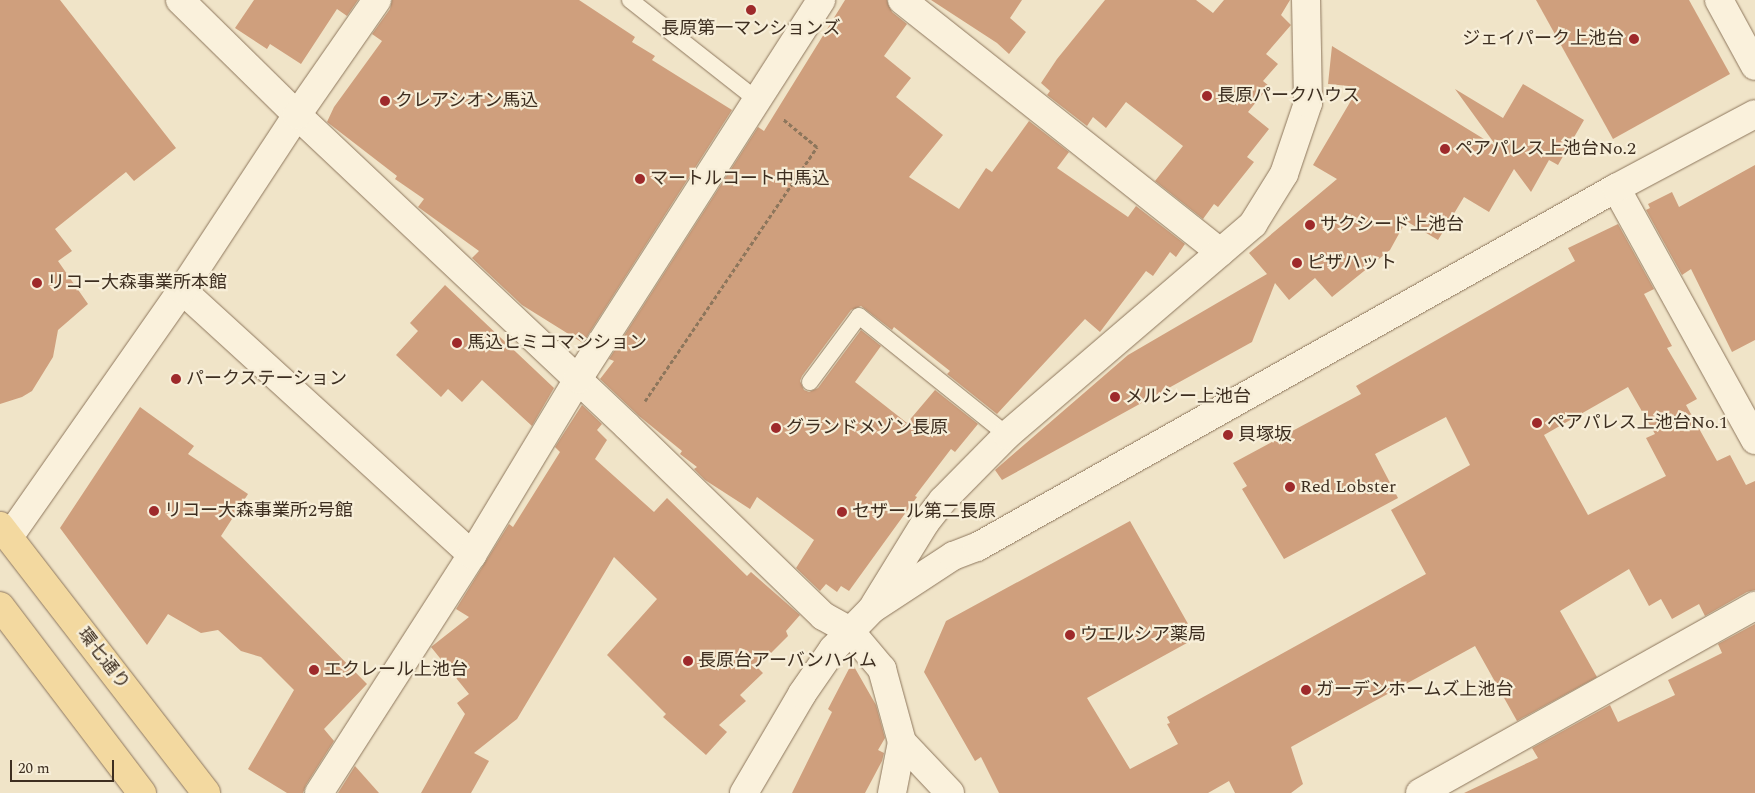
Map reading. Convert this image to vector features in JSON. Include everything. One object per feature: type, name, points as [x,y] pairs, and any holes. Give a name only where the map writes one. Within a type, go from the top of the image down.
[{"type":"main road","name":"環七通り","points":[[4,532],[206,793]]},
{"type":"main road","points":[[0,606],[142,793]]},
{"type":"street","points":[[180,0],[297,115],[578,379],[823,616],[850,631],[882,669],[902,742],[892,793]]},
{"type":"street","points":[[4,532],[182,290],[297,115],[377,0]]},
{"type":"street","points":[[319,793],[472,555],[578,379],[821,0]]},
{"type":"street","points":[[902,0],[1220,252]]},
{"type":"street","points":[[872,609],[925,523],[943,500],[1007,435],[1253,224],[1284,174],[1308,103],[1306,0]]},
{"type":"street","points":[[1719,0],[1755,66]]},
{"type":"street","points":[[744,793],[802,694],[833,650],[872,609],[953,556],[977,547],[1616,188],[1755,114]]},
{"type":"street","points":[[1616,188],[1755,440]]},
{"type":"street","points":[[182,290],[472,555]]},
{"type":"street","points":[[1420,793],[1755,606]]},
{"type":"street","points":[[902,742],[950,793]]},
{"type":"lane","points":[[630,0],[757,100]]},
{"type":"lane","points":[[810,382],[859,316],[1007,435]]},
{"type":"path","points":[[643,403],[817,147],[790,125]]},
{"type":"building","points":[[0,0],[60,0],[176,148],[134,181],[126,172],[55,229],[72,251],[58,261],[88,304],[58,330],[53,357],[32,391],[22,397],[0,404]]},
{"type":"building","points":[[254,0],[358,0],[347,16],[337,9],[301,64],[270,44],[267,49],[235,28]]},
{"type":"building","points":[[392,0],[579,0],[635,37],[632,42],[655,56],[652,60],[732,110],[583,343],[522,305],[472,258],[479,251],[418,207],[424,199],[395,179],[397,176],[327,122],[334,107],[382,41],[372,34],[390,9]]},
{"type":"building","points":[[845,0],[887,0],[892,12],[907,24],[884,56],[911,78],[896,97],[943,135],[909,177],[959,209],[986,168],[992,172],[1029,121],[1069,152],[1057,168],[1128,217],[1136,206],[1185,244],[1176,257],[1170,252],[1153,276],[1146,271],[1100,332],[1085,319],[997,414],[947,374],[950,371],[894,327],[892,330],[861,306],[851,310],[802,376],[800,381],[804,390],[809,392],[818,388],[861,330],[881,346],[855,382],[907,423],[935,390],[978,424],[955,452],[951,449],[915,496],[917,497],[849,591],[841,586],[837,592],[826,584],[820,591],[796,568],[814,540],[757,497],[750,509],[705,480],[694,469],[697,467],[680,454],[682,451],[639,416],[600,379],[614,361],[609,359],[758,127],[764,131]]},
{"type":"building","points":[[931,0],[1022,0],[1010,18],[1026,32],[1009,54],[997,43]]},
{"type":"building","name":"長原パークハウス","points":[[1105,0],[1196,0],[1213,13],[1224,0],[1290,0],[1281,15],[1291,25],[1266,54],[1278,64],[1263,81],[1269,86],[1248,112],[1269,129],[1247,157],[1254,162],[1218,207],[1214,204],[1203,219],[1155,181],[1183,146],[1126,102],[1106,128],[1093,117],[1087,126],[1047,95],[1050,91],[1041,83],[1057,59]]},
{"type":"building","name":"ジェイパーク上池台","points":[[1536,0],[1689,0],[1730,74],[1613,139]]},
{"type":"building","points":[[1332,46],[1497,147],[1455,89],[1503,118],[1523,84],[1584,120],[1558,165],[1549,160],[1531,192],[1514,169],[1489,212],[1464,197],[1438,240],[1406,221],[1390,250],[1332,297],[1315,278],[1289,300],[1275,283],[1252,342],[1002,480],[995,470],[1128,355],[1267,274],[1249,253],[1337,179],[1313,165],[1359,87],[1328,84]]},
{"type":"building","points":[[1755,165],[1755,340],[1732,352],[1691,269],[1682,275],[1646,210],[1650,208],[1648,204],[1672,192],[1679,207]]},
{"type":"building","points":[[1618,224],[1654,289],[1644,294],[1672,346],[1667,348],[1697,399],[1686,405],[1717,461],[1730,455],[1746,485],[1755,481],[1755,590],[1747,592],[1705,616],[1699,604],[1672,619],[1661,599],[1649,606],[1629,569],[1560,611],[1597,677],[1517,721],[1475,646],[1291,747],[1303,784],[1291,793],[1235,793],[1229,781],[1208,793],[999,793],[981,757],[975,761],[924,672],[946,621],[1130,521],[1196,638],[1087,698],[1130,769],[1178,744],[1167,724],[1170,723],[1167,717],[1426,574],[1391,510],[1470,465],[1446,417],[1375,454],[1398,498],[1284,559],[1242,489],[1247,486],[1233,463],[1361,394],[1356,386],[1575,261],[1568,248]],"holes":[[[1628,387],[1655,434],[1646,438],[1666,476],[1588,515],[1544,435]]]},
{"type":"building","name":"馬込ヒミコマンション","points":[[445,285],[554,388],[532,426],[482,380],[462,402],[448,389],[441,397],[396,355],[418,331],[410,323]]},
{"type":"building","points":[[582,405],[602,424],[597,430],[607,440],[595,459],[654,512],[667,498],[747,576],[751,572],[800,615],[786,631],[788,636],[757,667],[763,673],[740,695],[746,701],[719,725],[727,732],[706,755],[663,717],[666,714],[607,655],[657,599],[614,557],[517,719],[474,753],[489,761],[471,793],[421,793],[465,714],[457,703],[469,694],[431,647],[469,617],[456,609],[509,524],[513,527],[560,452],[555,447]]},
{"type":"building","points":[[140,407],[194,446],[188,454],[248,494],[221,536],[367,684],[324,729],[334,741],[306,785],[303,793],[287,793],[248,769],[294,690],[261,657],[241,651],[218,630],[201,633],[168,614],[147,645],[60,528]]},
{"type":"building","points":[[1755,624],[1755,793],[1464,793],[1538,758],[1532,748],[1610,705],[1618,722],[1675,695],[1668,680],[1722,653],[1718,644]]},
{"type":"building","points":[[852,663],[876,705],[885,738],[878,750],[884,753],[882,761],[865,793],[792,793],[832,712],[828,709]]},
{"type":"building","points":[[355,766],[379,793],[338,793]]},
{"type":"place","name":"長原第一マンションズ","points":[[751,10]]},
{"type":"place","name":"ジェイパーク上池台","points":[[1634,39]]},
{"type":"place","name":"長原パークハウス","points":[[1207,96]]},
{"type":"place","name":"クレアシオン馬込","points":[[385,101]]},
{"type":"place","name":"ペアパレス上池台No.2","points":[[1445,149]]},
{"type":"place","name":"マートルコート中馬込","points":[[640,179]]},
{"type":"place","name":"サクシード上池台","points":[[1310,225]]},
{"type":"place","name":"ピザハット","points":[[1297,263]]},
{"type":"place","name":"リコー大森事業所本館","points":[[37,283]]},
{"type":"place","name":"馬込ヒミコマンション","points":[[457,343]]},
{"type":"place","name":"パークステーション","points":[[176,379]]},
{"type":"place","name":"メルシー上池台","points":[[1115,397]]},
{"type":"place","name":"ペアパレス上池台No.1","points":[[1537,423]]},
{"type":"place","name":"グランドメゾン長原","points":[[776,428]]},
{"type":"place","name":"貝塚坂","points":[[1228,435]]},
{"type":"place","name":"Red Lobster","points":[[1290,487]]},
{"type":"place","name":"リコー大森事業所2号館","points":[[154,511]]},
{"type":"place","name":"セザール第二長原","points":[[842,512]]},
{"type":"place","name":"ウエルシア薬局","points":[[1070,635]]},
{"type":"place","name":"長原台アーバンハイム","points":[[688,661]]},
{"type":"place","name":"エクレール上池台","points":[[314,670]]},
{"type":"place","name":"ガーデンホームズ上池台","points":[[1306,690]]}]
